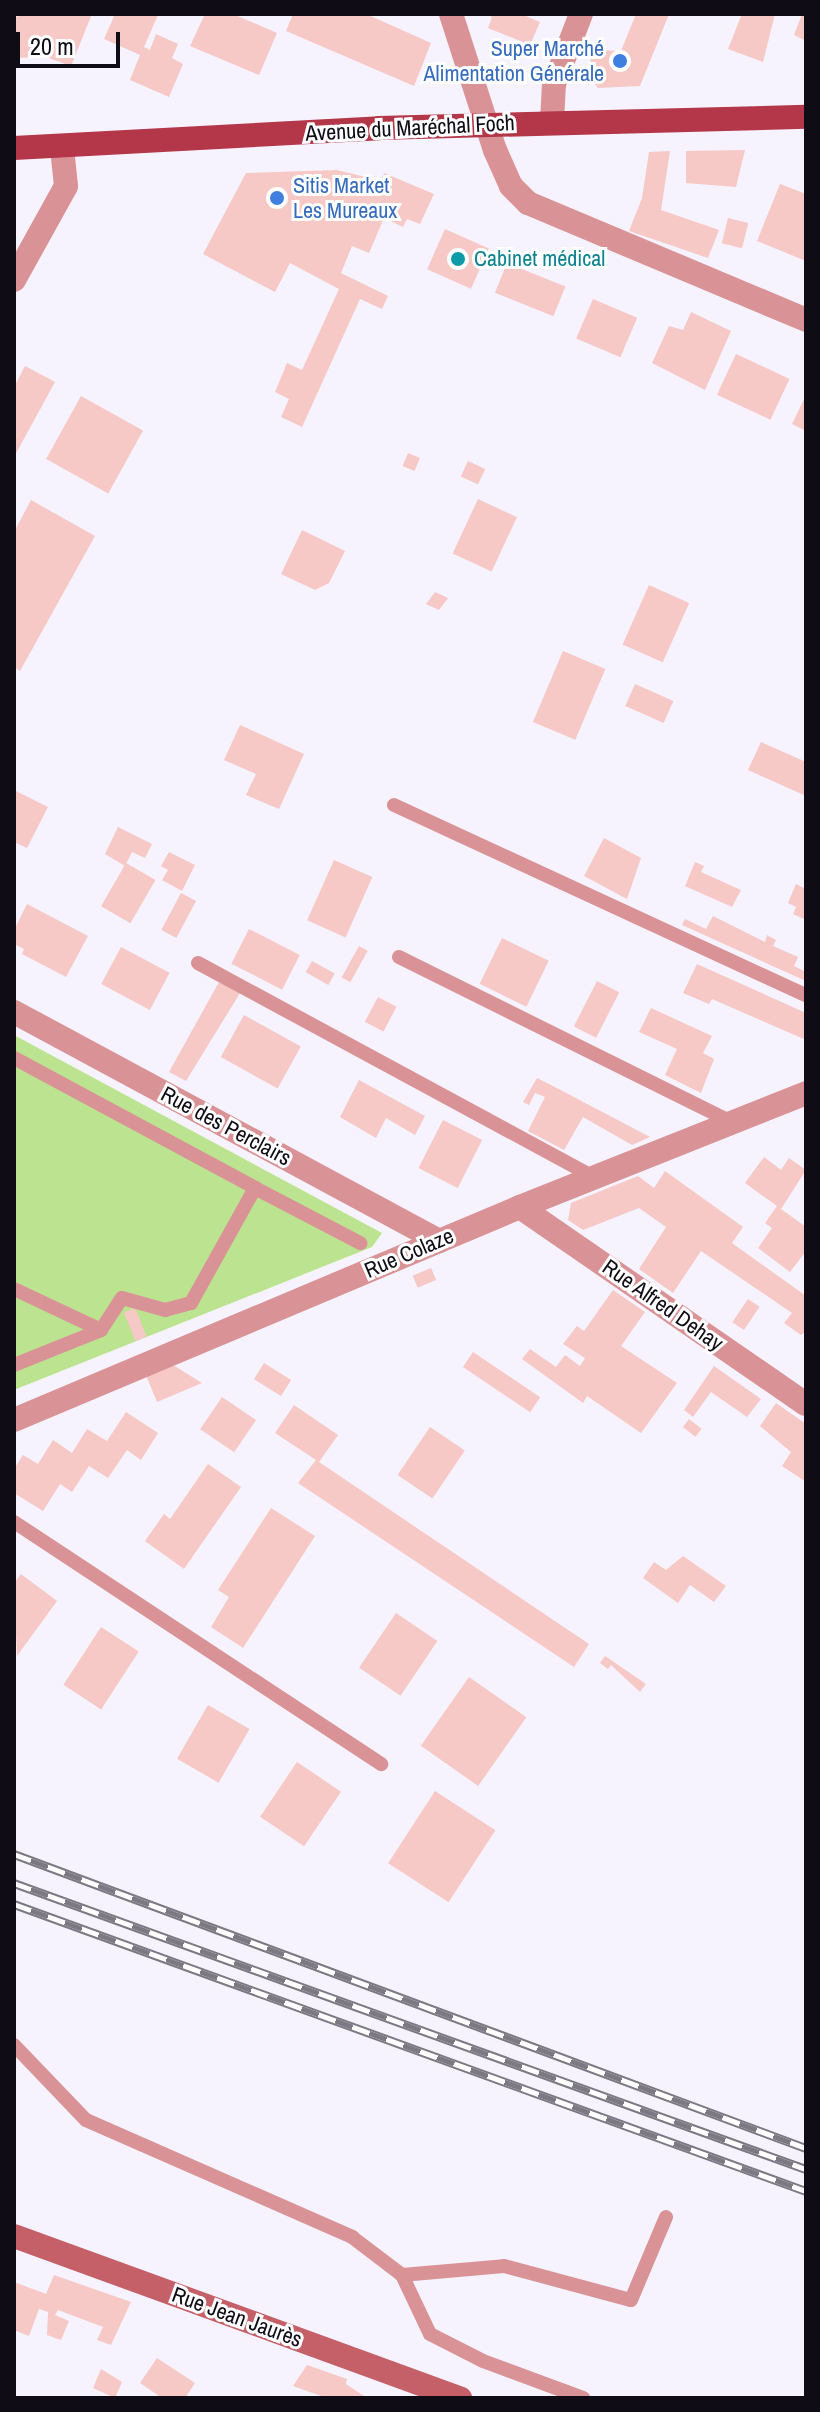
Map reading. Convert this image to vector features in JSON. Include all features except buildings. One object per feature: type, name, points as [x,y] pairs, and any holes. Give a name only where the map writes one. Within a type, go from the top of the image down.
[{"type":"main road","name":"Avenue du Maréchal Foch","points":[[14,148],[552,121],[806,117]]},
{"type":"main road","name":"Rue Jean Jaurès","points":[[14,2236],[460,2398]]},
{"type":"street","points":[[451,14],[485,124],[511,186],[537,209],[806,320]]},
{"type":"street","points":[[552,121],[554,84],[581,14]]},
{"type":"street","points":[[14,280],[66,186],[62,147]]},
{"type":"street","name":"Rue des Perclairs","points":[[14,1012],[439,1241]]},
{"type":"street","name":"Rue Colaze","points":[[14,1420],[520,1207],[806,1093]]},
{"type":"street","name":"Rue Alfred Dehay","points":[[520,1207],[806,1404]]},
{"type":"lane","points":[[394,805],[806,995]]},
{"type":"lane","points":[[399,957],[730,1121]]},
{"type":"lane","points":[[198,963],[593,1177]]},
{"type":"lane","points":[[14,1058],[360,1243]]},
{"type":"lane","points":[[14,1365],[101,1330],[122,1298],[165,1310],[191,1303],[255,1188]]},
{"type":"lane","points":[[14,1289],[101,1330]]},
{"type":"lane","points":[[14,1522],[381,1764]]},
{"type":"lane","points":[[14,2045],[86,2120],[352,2237],[402,2275],[430,2334],[483,2361],[583,2398]]},
{"type":"lane","points":[[402,2275],[504,2266],[631,2300],[666,2217]]},
{"type":"green space","points":[[14,1035],[382,1233],[372,1247],[14,1390]]},
{"type":"railway","points":[[14,1854],[806,2148]]},
{"type":"railway","points":[[14,1883],[806,2169]]},
{"type":"railway","points":[[14,1904],[806,2191]]},
{"type":"place","name":"Super Marché Alimentation Générale","points":[[620,61]]},
{"type":"place","name":"Sitis Market Les Mureaux","points":[[277,198]]},
{"type":"place","name":"Cabinet médical","points":[[458,259]]}]
